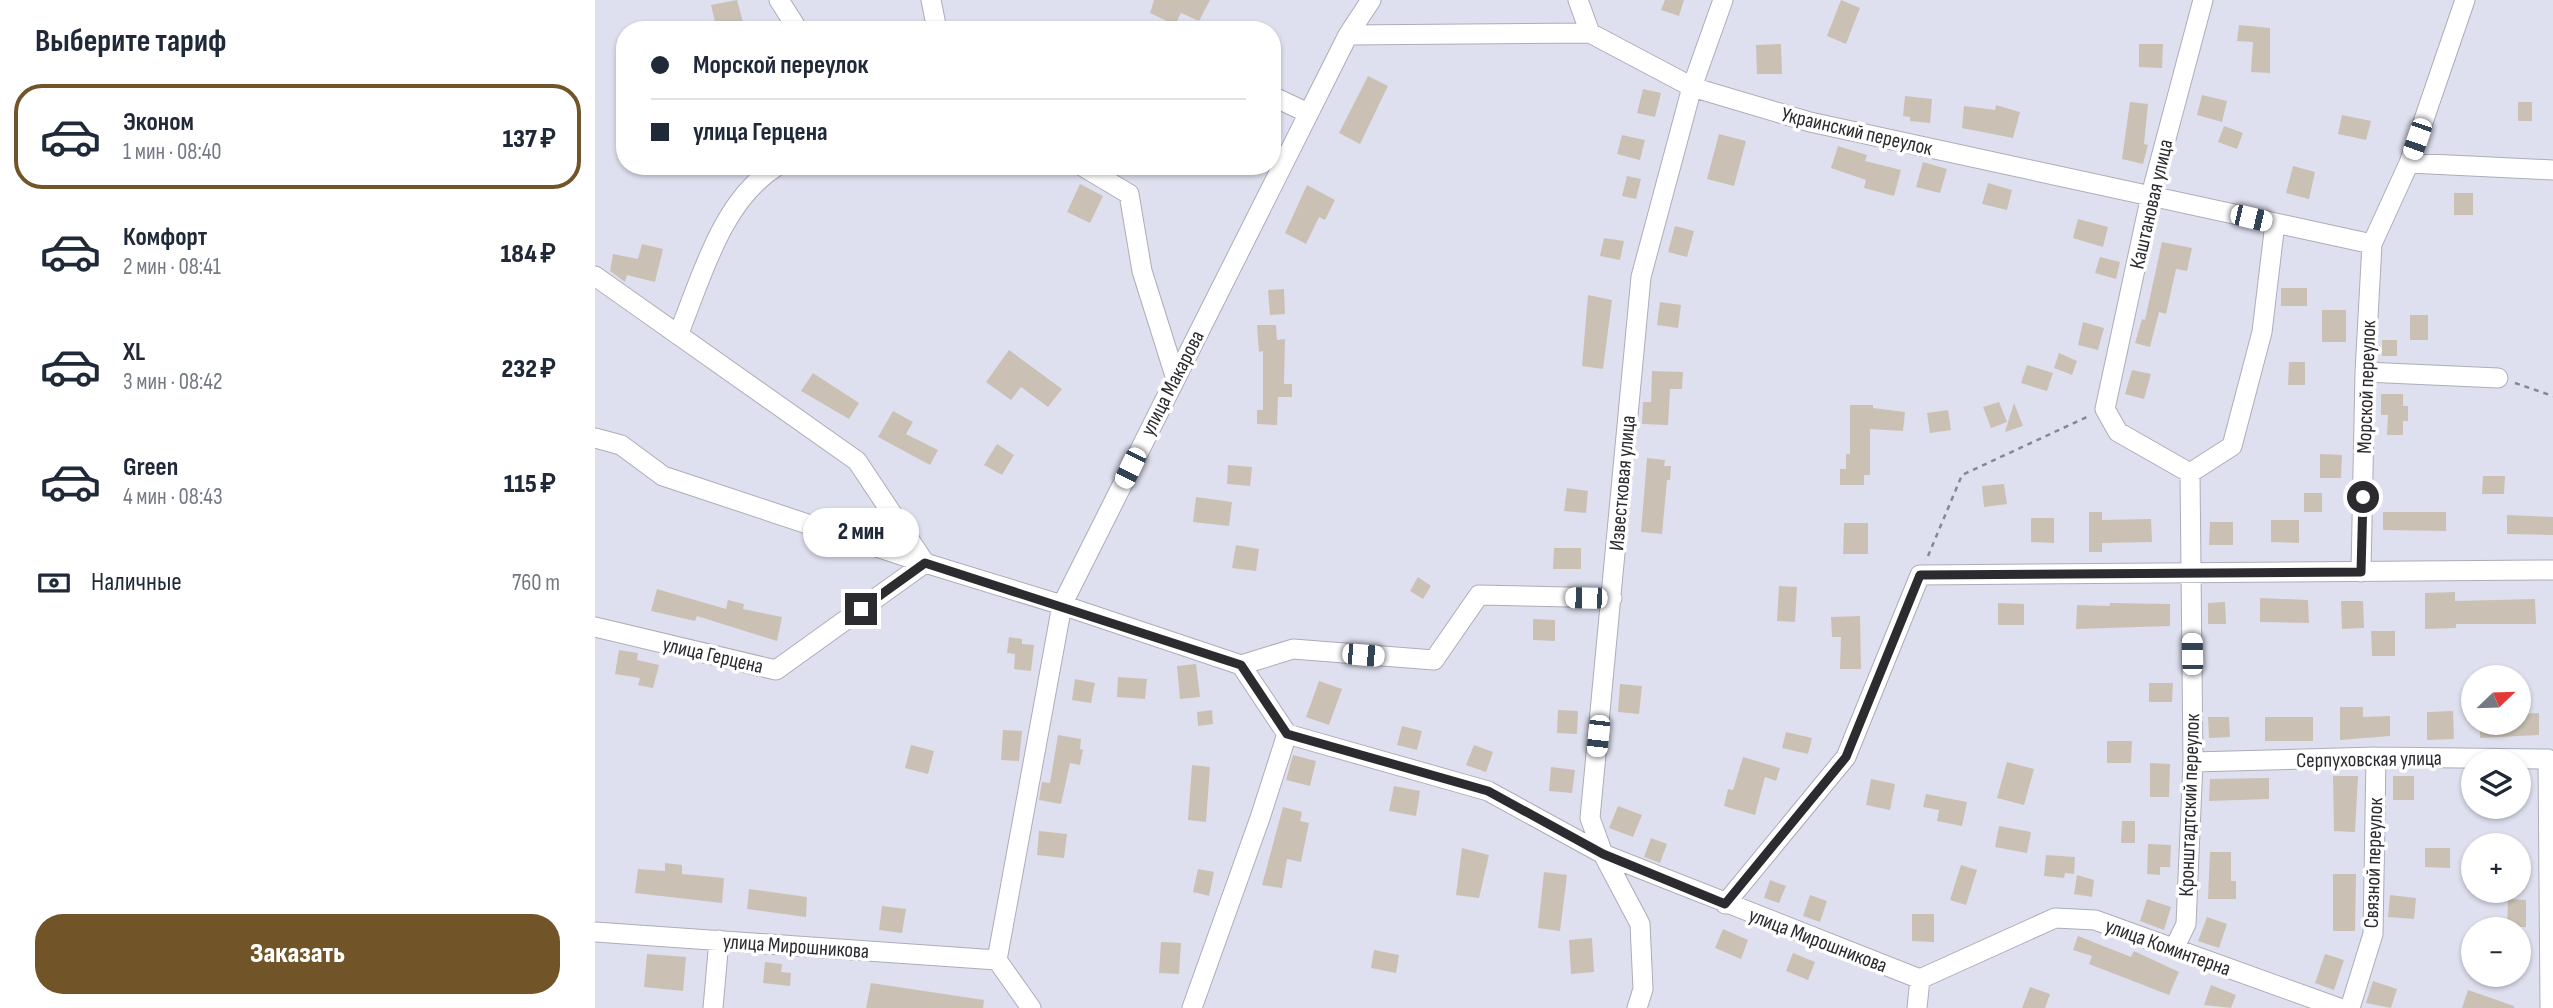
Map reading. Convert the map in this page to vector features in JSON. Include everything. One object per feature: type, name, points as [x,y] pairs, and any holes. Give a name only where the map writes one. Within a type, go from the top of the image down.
[{"type":"street","points":[[779,0],[793,21]]},
{"type":"street","points":[[931,0],[935,21]]},
{"type":"street","name":"улица Макарова","points":[[1281,166],[1348,35],[1370,0]]},
{"type":"street","points":[[1579,0],[1590,33]]},
{"type":"street","name":"Известковая улица","points":[[1637,1008],[1643,989],[1640,924],[1603,854],[1590,818],[1640,277],[1692,87],[1723,0]]},
{"type":"street","name":"Каштановая улица","points":[[2105,409],[2151,195],[2203,0]]},
{"type":"street","points":[[2372,244],[2409,163],[2465,0]]},
{"type":"street","name":"Украинский переулок","points":[[1348,35],[1590,33],[1692,87],[1810,122],[2372,244]]},
{"type":"street","points":[[1281,100],[1308,113]]},
{"type":"street","points":[[2409,163],[2553,170]]},
{"type":"street","points":[[678,335],[725,221],[764,175]]},
{"type":"street","points":[[1097,175],[1129,194],[1142,271],[1175,376]]},
{"type":"street","name":"улица Макарова","points":[[997,960],[1062,605],[1277,175]]},
{"type":"street","points":[[2190,474],[2232,446],[2262,332],[2275,223]]},
{"type":"street","name":"Морской переулок","points":[[2361,572],[2365,372],[2372,244]]},
{"type":"street","points":[[595,276],[857,461],[925,563]]},
{"type":"street","points":[[2365,372],[2498,378]]},
{"type":"street","points":[[2105,409],[2118,432],[2190,474]]},
{"type":"street","points":[[595,438],[621,445],[663,476],[1241,665],[1293,649],[1434,660],[1479,595],[1612,598]]},
{"type":"street","points":[[2190,474],[2191,573]]},
{"type":"street","name":"улица Герцена","points":[[595,627],[776,670],[925,563]]},
{"type":"street","points":[[1725,904],[1846,757],[1920,575],[2553,570]]},
{"type":"street","name":"Кронштадтский переулок","points":[[2173,949],[2186,924],[2193,762],[2191,573]]},
{"type":"street","points":[[1192,1008],[1287,734],[1241,665]]},
{"type":"street","name":"улица Мирошникова","points":[[1287,734],[1488,791],[1603,854],[1920,979]]},
{"type":"street","name":"Серпуховская улица","points":[[2193,762],[2376,757],[2548,759],[2550,1008]]},
{"type":"street","name":"Связной переулок","points":[[2350,1008],[2372,934],[2376,757]]},
{"type":"street","name":"улица Коминтерна","points":[[1920,979],[2055,918],[2095,920],[2339,1008]]},
{"type":"street","name":"улица Мирошникова","points":[[595,932],[997,960]]},
{"type":"street","points":[[713,1008],[719,940]]},
{"type":"street","points":[[997,960],[1031,1008]]},
{"type":"street","points":[[1917,1008],[1920,979]]},
{"type":"path","points":[[2498,378],[2553,396]]},
{"type":"path","points":[[1920,575],[1962,475],[2105,409]]},
{"type":"building","points":[[737,0],[743,21],[715,21],[711,5]]},
{"type":"building","points":[[1154,0],[1210,0],[1199,21],[1181,13],[1177,21],[1167,21],[1150,13]]},
{"type":"building","points":[[1665,0],[1684,0],[1679,16],[1661,10]]},
{"type":"building","points":[[1841,0],[1860,8],[1846,44],[1827,36]]},
{"type":"building","points":[[2239,25],[2270,28],[2270,73],[2251,72],[2253,42],[2237,41]]},
{"type":"building","points":[[1781,44],[1782,74],[1757,74],[1756,45]]},
{"type":"building","points":[[2139,44],[2163,44],[2162,68],[2139,67]]},
{"type":"building","points":[[1368,76],[1388,86],[1360,144],[1339,133]]},
{"type":"building","points":[[1643,89],[1661,93],[1655,117],[1637,113]]},
{"type":"building","points":[[2202,95],[2227,101],[2222,122],[2197,115]]},
{"type":"building","points":[[1905,96],[1932,99],[1930,123],[1910,121],[1910,117],[1903,116]]},
{"type":"building","points":[[2130,102],[2148,104],[2144,144],[2148,145],[2143,164],[2122,159]]},
{"type":"building","points":[[2518,102],[2532,102],[2532,121],[2518,121]]},
{"type":"building","points":[[1996,105],[2020,112],[2013,138],[1962,128],[1964,106],[1995,110]]},
{"type":"building","points":[[2342,115],[2371,121],[2366,140],[2338,134]]},
{"type":"building","points":[[2224,126],[2243,133],[2237,149],[2218,142]]},
{"type":"building","points":[[1719,134],[1746,141],[1734,186],[1707,179]]},
{"type":"building","points":[[1622,135],[1645,140],[1640,160],[1617,154]]},
{"type":"building","points":[[1838,146],[1867,155],[1865,161],[1901,170],[1894,196],[1864,188],[1866,180],[1831,168]]},
{"type":"building","points":[[1923,162],[1947,169],[1940,193],[1916,187]]},
{"type":"building","points":[[2293,166],[2315,172],[2309,199],[2286,193]]},
{"type":"building","points":[[1627,176],[1641,179],[1636,199],[1622,196]]},
{"type":"building","points":[[1988,183],[2012,190],[2007,210],[1982,204]]},
{"type":"building","points":[[1080,184],[1103,196],[1090,223],[1067,212]]},
{"type":"building","points":[[1307,185],[1335,200],[1325,220],[1319,217],[1306,244],[1285,233]]},
{"type":"building","points":[[2454,193],[2473,193],[2473,215],[2454,215]]},
{"type":"building","points":[[2078,219],[2108,227],[2103,247],[2073,238]]},
{"type":"building","points":[[1675,226],[1694,231],[1687,257],[1668,252]]},
{"type":"building","points":[[1604,238],[1624,241],[1620,260],[1600,256]]},
{"type":"building","points":[[2162,242],[2192,248],[2187,271],[2176,269],[2166,314],[2159,312],[2150,347],[2135,343],[2142,319],[2145,320]]},
{"type":"building","points":[[642,244],[663,249],[655,282],[627,275],[625,282],[610,271],[613,254],[638,259]]},
{"type":"building","points":[[2100,257],[2120,262],[2116,279],[2095,273]]},
{"type":"building","points":[[2281,288],[2307,288],[2307,306],[2281,306]]},
{"type":"building","points":[[1284,289],[1285,314],[1270,315],[1268,290]]},
{"type":"building","points":[[1588,295],[1612,300],[1603,369],[1582,366]]},
{"type":"building","points":[[1660,302],[1681,305],[1678,328],[1657,325]]},
{"type":"building","points":[[2322,310],[2346,310],[2346,342],[2322,342]]},
{"type":"building","points":[[2410,315],[2428,315],[2428,340],[2410,340]]},
{"type":"building","points":[[2083,322],[2104,328],[2098,350],[2078,345]]},
{"type":"building","points":[[1257,325],[1276,325],[1277,340],[1285,339],[1284,384],[1292,384],[1292,397],[1278,397],[1277,425],[1257,424],[1257,410],[1263,410],[1263,351],[1259,352]]},
{"type":"building","points":[[2382,340],[2397,340],[2397,356],[2382,356]]},
{"type":"building","points":[[1009,350],[1062,389],[1048,407],[1021,387],[1011,400],[986,382]]},
{"type":"building","points":[[2059,353],[2077,361],[2072,375],[2054,368]]},
{"type":"building","points":[[2289,362],[2305,362],[2305,385],[2288,385]]},
{"type":"building","points":[[2027,365],[2053,373],[2047,391],[2021,383]]},
{"type":"building","points":[[2132,370],[2151,374],[2144,399],[2125,394]]},
{"type":"building","points":[[1652,371],[1683,372],[1682,389],[1670,389],[1668,425],[1642,424],[1643,402],[1651,402]]},
{"type":"building","points":[[813,373],[859,403],[849,419],[801,391]]},
{"type":"building","points":[[2381,394],[2403,394],[2403,406],[2408,406],[2408,421],[2403,421],[2403,435],[2387,435],[2388,415],[2381,415]]},
{"type":"building","points":[[1999,402],[2007,422],[1991,428],[1983,407]]},
{"type":"building","points":[[2014,403],[2023,426],[2005,432]]},
{"type":"building","points":[[1850,405],[1873,405],[1873,408],[1905,412],[1903,431],[1870,429],[1870,475],[1864,475],[1864,485],[1840,485],[1840,469],[1846,469],[1846,454],[1850,454]]},
{"type":"building","points":[[1948,410],[1951,430],[1930,433],[1927,413]]},
{"type":"building","points":[[893,411],[913,422],[906,434],[938,450],[930,465],[878,437]]},
{"type":"building","points":[[997,444],[1014,455],[1002,475],[984,465]]},
{"type":"building","points":[[2320,454],[2342,455],[2341,478],[2320,478]]},
{"type":"building","points":[[1647,458],[1665,460],[1664,466],[1671,466],[1670,480],[1667,480],[1662,534],[1641,532]]},
{"type":"building","points":[[1228,465],[1252,467],[1250,486],[1227,484]]},
{"type":"building","points":[[2483,476],[2505,476],[2504,494],[2482,494]]},
{"type":"building","points":[[2004,484],[2007,504],[1984,507],[1982,486]]},
{"type":"building","points":[[1567,488],[1588,491],[1586,513],[1564,511]]},
{"type":"building","points":[[2304,493],[2322,493],[2322,512],[2304,512]]},
{"type":"building","points":[[1196,497],[1232,502],[1229,526],[1193,522]]},
{"type":"building","points":[[2089,512],[2102,512],[2102,520],[2151,519],[2152,542],[2102,543],[2102,552],[2089,552]]},
{"type":"building","points":[[2383,512],[2446,512],[2446,531],[2383,530]]},
{"type":"building","points":[[2507,515],[2553,517],[2553,535],[2507,534]]},
{"type":"building","points":[[2031,518],[2054,518],[2054,543],[2031,542]]},
{"type":"building","points":[[2271,520],[2299,520],[2299,543],[2271,542]]},
{"type":"building","points":[[2210,522],[2233,522],[2233,545],[2209,545]]},
{"type":"building","points":[[1844,523],[1868,523],[1868,554],[1843,554]]},
{"type":"building","points":[[1236,545],[1259,549],[1256,571],[1232,568]]},
{"type":"building","points":[[1554,548],[1581,548],[1581,569],[1553,569]]},
{"type":"building","points":[[1418,577],[1431,586],[1423,599],[1410,591]]},
{"type":"building","points":[[1779,586],[1797,587],[1795,622],[1777,621]]},
{"type":"building","points":[[657,589],[726,609],[728,600],[744,604],[743,609],[782,617],[777,641],[697,616],[695,621],[651,611]]},
{"type":"building","points":[[2455,592],[2455,601],[2535,599],[2536,624],[2456,624],[2456,628],[2425,629],[2425,593]]},
{"type":"building","points":[[2260,598],[2308,600],[2309,623],[2260,622]]},
{"type":"building","points":[[2341,601],[2363,601],[2364,628],[2342,629]]},
{"type":"building","points":[[2225,602],[2226,624],[2208,624],[2208,603]]},
{"type":"building","points":[[1998,603],[2024,604],[2024,625],[1998,625]]},
{"type":"building","points":[[2110,603],[2170,604],[2170,626],[2076,629],[2077,605],[2110,606]]},
{"type":"building","points":[[1860,616],[1861,669],[1840,669],[1841,637],[1832,637],[1831,617]]},
{"type":"building","points":[[1533,619],[1555,620],[1555,641],[1533,640]]},
{"type":"building","points":[[2371,631],[2395,631],[2395,656],[2372,656]]},
{"type":"building","points":[[1009,637],[1022,639],[1022,644],[1034,645],[1031,671],[1014,669],[1015,654],[1007,653]]},
{"type":"building","points":[[619,650],[638,653],[637,660],[659,665],[653,688],[638,685],[640,678],[615,674]]},
{"type":"building","points":[[1196,664],[1200,697],[1180,699],[1177,666]]},
{"type":"building","points":[[1118,677],[1147,679],[1145,699],[1117,697]]},
{"type":"building","points":[[1075,679],[1095,683],[1091,703],[1072,700]]},
{"type":"building","points":[[1319,681],[1342,689],[1329,725],[1306,717]]},
{"type":"building","points":[[2149,683],[2173,683],[2172,702],[2149,702]]},
{"type":"building","points":[[1620,684],[1642,686],[1639,714],[1618,712]]},
{"type":"building","points":[[2340,707],[2363,707],[2363,717],[2390,716],[2390,736],[2340,740]]},
{"type":"building","points":[[1212,710],[1213,724],[1198,726],[1197,712]]},
{"type":"building","points":[[1558,710],[1578,711],[1577,734],[1557,733]]},
{"type":"building","points":[[2453,711],[2454,739],[2427,740],[2427,712]]},
{"type":"building","points":[[2531,713],[2539,713],[2539,735],[2480,738],[2480,735],[2531,735]]},
{"type":"building","points":[[2208,717],[2229,717],[2230,737],[2209,738]]},
{"type":"building","points":[[2265,717],[2313,717],[2313,741],[2265,741]]},
{"type":"building","points":[[1402,726],[1422,731],[1417,750],[1397,745]]},
{"type":"building","points":[[1003,730],[1022,731],[1019,761],[1001,760]]},
{"type":"building","points":[[1786,732],[1812,738],[1808,754],[1782,748]]},
{"type":"building","points":[[1058,735],[1081,739],[1080,749],[1083,750],[1080,765],[1070,763],[1061,804],[1039,800],[1042,782],[1050,783]]},
{"type":"building","points":[[2107,741],[2132,741],[2131,763],[2107,763]]},
{"type":"building","points":[[911,745],[934,751],[928,774],[905,768]]},
{"type":"building","points":[[1474,745],[1493,752],[1486,772],[1466,765]]},
{"type":"building","points":[[1293,755],[1316,761],[1310,786],[1286,780]]},
{"type":"building","points":[[1743,757],[1780,768],[1776,781],[1765,777],[1755,815],[1724,806],[1728,789],[1733,790]]},
{"type":"building","points":[[2007,762],[2034,769],[2024,805],[1997,798]]},
{"type":"building","points":[[2150,763],[2170,764],[2169,797],[2150,797]]},
{"type":"building","points":[[1192,765],[1210,767],[1206,822],[1188,820]]},
{"type":"building","points":[[1551,767],[1575,770],[1572,793],[1549,791]]},
{"type":"building","points":[[2333,776],[2358,776],[2355,832],[2334,831]]},
{"type":"building","points":[[2393,776],[2414,776],[2414,800],[2393,800]]},
{"type":"building","points":[[2269,778],[2269,799],[2209,801],[2210,779]]},
{"type":"building","points":[[1871,779],[1895,784],[1890,810],[1866,805]]},
{"type":"building","points":[[1394,786],[1420,791],[1416,816],[1389,811]]},
{"type":"building","points":[[1926,794],[1967,802],[1962,826],[1937,821],[1939,810],[1923,807]]},
{"type":"building","points":[[1618,806],[1642,815],[1633,837],[1609,828]]},
{"type":"building","points":[[1283,807],[1302,812],[1300,821],[1309,823],[1301,862],[1287,859],[1282,888],[1262,885]]},
{"type":"building","points":[[2122,821],[2135,821],[2135,843],[2121,843]]},
{"type":"building","points":[[1999,826],[2031,832],[2027,853],[1995,847]]},
{"type":"building","points":[[1039,831],[1067,834],[1064,858],[1037,855]]},
{"type":"building","points":[[1651,838],[1667,844],[1660,863],[1644,857]]},
{"type":"building","points":[[2148,844],[2171,845],[2170,867],[2160,867],[2160,875],[2147,874]]},
{"type":"building","points":[[1462,848],[1489,855],[1479,898],[1456,895]]},
{"type":"building","points":[[2425,848],[2450,848],[2450,868],[2425,867]]},
{"type":"building","points":[[2210,852],[2231,852],[2231,881],[2236,881],[2236,899],[2208,899]]},
{"type":"building","points":[[2046,855],[2075,857],[2074,874],[2065,873],[2064,878],[2044,876]]},
{"type":"building","points":[[665,863],[682,865],[682,874],[724,878],[722,903],[635,893],[638,869],[665,871]]},
{"type":"building","points":[[1961,865],[1977,870],[1966,905],[1950,900]]},
{"type":"building","points":[[1198,869],[1214,872],[1209,896],[1193,892]]},
{"type":"building","points":[[1544,872],[1567,875],[1560,931],[1538,928]]},
{"type":"building","points":[[2333,874],[2356,874],[2355,931],[2333,931]]},
{"type":"building","points":[[2077,875],[2094,880],[2092,897],[2074,894]]},
{"type":"building","points":[[1770,880],[1786,886],[1779,903],[1764,898]]},
{"type":"building","points":[[749,889],[807,897],[806,917],[747,909]]},
{"type":"building","points":[[1810,895],[1827,901],[1820,922],[1803,916]]},
{"type":"building","points":[[2390,895],[2416,898],[2414,919],[2388,917]]},
{"type":"building","points":[[2147,899],[2171,907],[2164,930],[2140,921]]},
{"type":"building","points":[[2508,903],[2526,903],[2526,917],[2507,917]]},
{"type":"building","points":[[882,906],[906,909],[902,933],[879,930]]},
{"type":"building","points":[[1912,914],[1934,914],[1934,942],[1912,941]]},
{"type":"building","points":[[2207,917],[2227,924],[2219,948],[2198,941]]},
{"type":"building","points":[[1723,929],[1748,940],[1741,959],[1715,948]]},
{"type":"building","points":[[2078,936],[2131,957],[2134,951],[2179,972],[2169,995],[2089,964],[2092,956],[2073,950]]},
{"type":"building","points":[[1592,938],[1594,972],[1571,974],[1569,940]]},
{"type":"building","points":[[1161,942],[1181,943],[1179,974],[1159,973]]},
{"type":"building","points":[[1374,950],[1399,955],[1396,973],[1371,968]]},
{"type":"building","points":[[1793,953],[1815,962],[1808,980],[1786,971]]},
{"type":"building","points":[[647,954],[686,957],[683,991],[644,987]]},
{"type":"building","points":[[2325,954],[2344,960],[2334,990],[2315,983]]},
{"type":"building","points":[[765,962],[782,964],[781,972],[791,973],[790,986],[763,983]]},
{"type":"building","points":[[2373,981],[2397,989],[2391,1008],[2366,1003]]},
{"type":"building","points":[[871,983],[984,1000],[983,1008],[866,1008]]},
{"type":"building","points":[[2211,985],[2236,995],[2231,1008],[2204,1005]]},
{"type":"building","points":[[2030,987],[2050,994],[2045,1008],[2022,1008]]},
{"type":"building","points":[[2468,990],[2514,1006],[2514,1008],[2462,1008]]},
{"type":"route","points":[[861,609],[925,563],[1062,605],[1241,665],[1287,734],[1488,791],[1603,854],[1725,904],[1846,757],[1920,575],[2361,572],[2363,497]]}]
